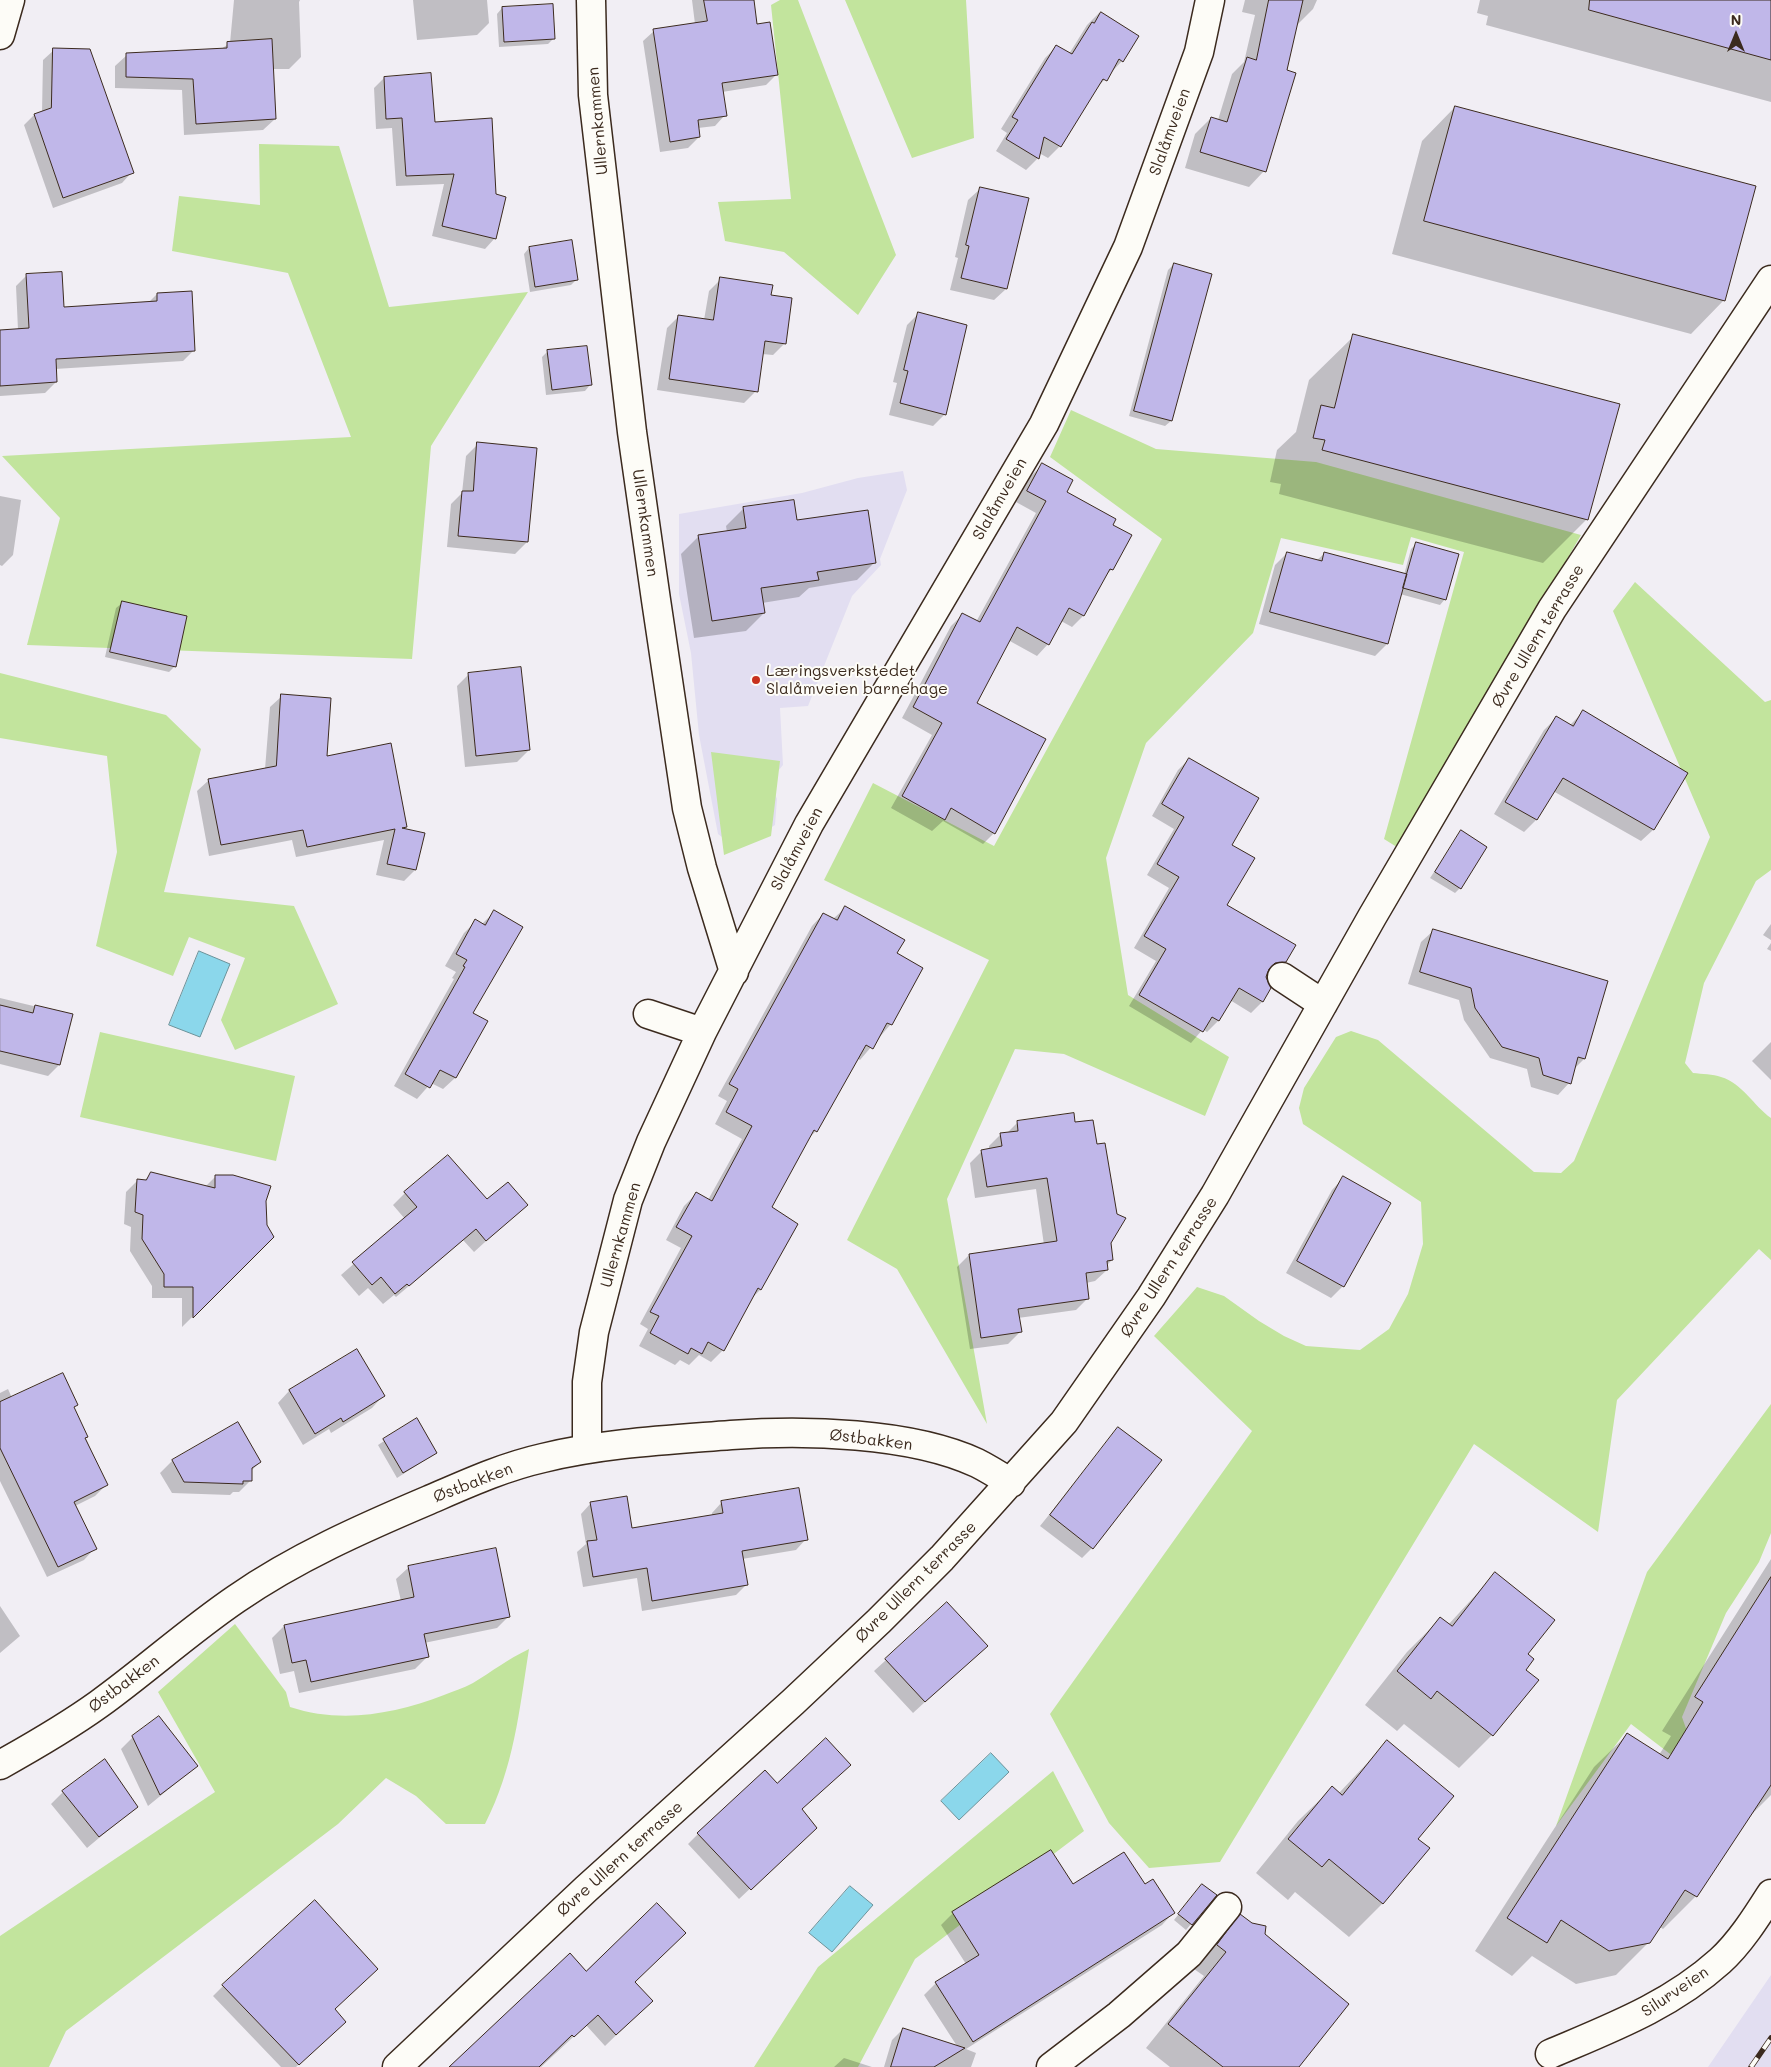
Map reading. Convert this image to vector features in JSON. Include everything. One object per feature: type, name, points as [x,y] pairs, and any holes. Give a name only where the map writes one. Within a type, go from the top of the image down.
[{"type":"street","points":[[0,35],[10,0]]},
{"type":"street","name":"Ullernkammen","points":[[588,1449],[588,1382],[594,1332],[628,1200],[651,1142],[702,1032],[734,972],[702,868],[687,808],[632,432],[593,95],[591,0]]},
{"type":"street","name":"Slalåmveien","points":[[734,972],[809,824],[1044,424],[1128,247],[1198,52],[1210,0]]},
{"type":"street","name":"Øvre Ullern terrasse","points":[[396,2067],[586,1889],[793,1702],[879,1621],[942,1558],[1064,1422],[1151,1298],[1215,1195],[1552,608],[1771,280]]},
{"type":"street","points":[[1282,977],[1323,1004]]},
{"type":"street","points":[[648,1014],[702,1032]]},
{"type":"street","name":"Østbakken","points":[[0,1765],[59,1732],[99,1704],[236,1598],[297,1562],[370,1525],[492,1474],[542,1458],[588,1449],[654,1440],[765,1433],[837,1435],[901,1441],[941,1451],[977,1463],[1011,1483]]},
{"type":"street","name":"Silurveien","points":[[1550,2054],[1638,2017],[1698,1979],[1722,1960],[1771,1894]]},
{"type":"street","points":[[1051,2067],[1119,2014],[1189,1954],[1227,1907]]},
{"type":"shaded area","name":"Læringsverkstedet Slalåmveien barnehage","points":[[903,471],[907,490],[880,559],[881,565],[852,596],[808,706],[780,708],[783,765],[773,777],[771,784],[777,799],[775,825],[753,839],[727,841],[718,834],[699,735],[691,653],[679,594],[679,514],[802,493],[858,478]]},
{"type":"shaded area","points":[[1771,1975],[1771,2067],[1708,2067]]},
{"type":"green space","points":[[780,0],[798,0],[896,255],[858,315],[784,252],[725,241],[718,202],[791,199],[771,5]]},
{"type":"green space","points":[[845,0],[966,0],[974,138],[912,158]]},
{"type":"green space","points":[[259,144],[339,146],[389,307],[528,292],[431,446],[412,659],[27,645],[60,518],[2,456],[351,437],[288,273],[172,251],[179,196],[260,205]]},
{"type":"green space","points":[[1071,410],[1156,449],[1316,462],[1581,535],[1400,849],[1384,839],[1464,552],[1411,537],[1403,565],[1281,538],[1253,633],[1146,743],[1106,858],[1128,995],[1229,1057],[1205,1116],[1064,1054],[1015,1049],[947,1199],[987,1424],[897,1269],[847,1240],[989,960],[824,880],[873,783],[994,846],[1162,539],[1050,457]]},
{"type":"green space","points":[[1635,582],[1765,702],[1771,700],[1771,870],[1756,881],[1704,983],[1685,1063],[1693,1073],[1718,1076],[1735,1084],[1771,1118],[1771,1260],[1759,1249],[1617,1400],[1598,1532],[1474,1444],[1220,1862],[1149,1868],[1109,1823],[1050,1714],[1252,1431],[1154,1336],[1197,1287],[1224,1296],[1259,1321],[1284,1336],[1306,1346],[1360,1350],[1389,1329],[1408,1294],[1423,1244],[1421,1202],[1303,1124],[1299,1108],[1304,1088],[1336,1037],[1351,1031],[1378,1040],[1534,1172],[1561,1173],[1574,1161],[1710,837],[1613,611]]},
{"type":"green space","points":[[0,673],[166,715],[201,749],[164,892],[294,906],[338,1004],[235,1050],[221,1020],[245,958],[189,937],[173,976],[96,946],[117,852],[107,756],[0,738]]},
{"type":"green space","points":[[711,752],[780,761],[771,836],[724,855]]},
{"type":"green space","points":[[100,1032],[295,1076],[276,1161],[80,1117]]},
{"type":"green space","points":[[1771,1404],[1771,1533],[1759,1562],[1726,1613],[1682,1717],[1704,1780],[1631,1724],[1556,1826],[1647,1572]]},
{"type":"green space","points":[[235,1624],[286,1692],[290,1707],[329,1715],[368,1715],[425,1702],[470,1685],[513,1657],[529,1649],[509,1760],[495,1803],[485,1824],[446,1824],[416,1796],[386,1778],[338,1824],[66,2031],[49,2067],[0,2067],[0,1936],[215,1792],[158,1692]]},
{"type":"green space","points":[[1053,1771],[1084,1831],[915,1959],[858,2067],[754,2067],[818,1967]]},
{"type":"water","points":[[199,951],[230,964],[200,1037],[169,1025]]},
{"type":"water","points":[[991,1753],[1009,1772],[959,1820],[941,1801]]},
{"type":"water","points":[[850,1886],[873,1905],[832,1952],[809,1933]]},
{"type":"building","points":[[704,0],[754,0],[757,24],[770,22],[778,75],[722,83],[727,116],[698,120],[700,137],[670,142],[653,29],[707,21]]},
{"type":"building","points":[[1269,0],[1303,0],[1287,70],[1296,73],[1266,172],[1200,152],[1211,117],[1227,122],[1247,57],[1256,60]]},
{"type":"building","points":[[1590,0],[1771,0],[1771,60],[1589,10]]},
{"type":"building","points":[[553,4],[555,39],[504,42],[502,7]]},
{"type":"building","points":[[1101,12],[1139,36],[1123,62],[1119,59],[1107,81],[1103,79],[1061,147],[1044,137],[1039,159],[1006,139],[1018,120],[1012,117],[1056,45],[1072,54],[1092,22],[1094,23]]},
{"type":"building","points":[[272,39],[276,119],[196,124],[193,79],[126,77],[126,53],[227,48],[227,42]]},
{"type":"building","points":[[53,48],[90,49],[134,173],[63,198],[34,114],[51,108]]},
{"type":"building","points":[[431,73],[435,122],[492,118],[496,194],[506,197],[496,239],[442,226],[454,174],[406,176],[402,118],[386,119],[384,77]]},
{"type":"building","points":[[1455,106],[1756,186],[1725,301],[1424,221]]},
{"type":"building","points":[[980,187],[1029,198],[1007,289],[961,278],[969,246],[966,245]]},
{"type":"building","points":[[572,240],[578,280],[535,287],[529,247]]},
{"type":"building","points":[[1174,263],[1212,274],[1172,421],[1134,411]]},
{"type":"building","points":[[62,272],[64,307],[157,301],[157,293],[192,291],[195,351],[56,359],[57,382],[0,386],[0,330],[29,328],[26,274]]},
{"type":"building","points":[[720,277],[773,285],[771,295],[792,298],[786,344],[765,341],[758,392],[669,379],[678,315],[713,320]]},
{"type":"building","points":[[918,312],[967,325],[946,415],[900,403],[908,371],[904,370]]},
{"type":"building","points":[[1353,334],[1620,404],[1588,520],[1322,450],[1325,440],[1313,438],[1321,405],[1334,408]]},
{"type":"building","points":[[587,346],[592,385],[552,390],[547,350]]},
{"type":"building","points":[[477,442],[537,448],[528,542],[458,536],[462,491],[473,491]]},
{"type":"building","points":[[1042,463],[1073,480],[1067,492],[1116,519],[1113,525],[1132,535],[1113,570],[1110,569],[1084,616],[1069,608],[1049,645],[1017,627],[977,703],[1046,739],[995,834],[951,808],[945,820],[902,796],[942,723],[913,707],[962,613],[980,622],[1046,501],[1027,491]]},
{"type":"building","points":[[794,500],[797,520],[868,510],[876,563],[817,572],[819,580],[761,588],[765,613],[712,621],[698,535],[746,528],[743,507]]},
{"type":"building","points":[[1416,542],[1459,554],[1446,600],[1403,588]]},
{"type":"building","points":[[1287,552],[1322,561],[1324,552],[1407,574],[1388,644],[1270,612]]},
{"type":"building","points":[[122,601],[187,616],[176,667],[110,652]]},
{"type":"building","points":[[521,667],[530,750],[476,756],[468,673]]},
{"type":"building","points":[[281,694],[331,698],[327,756],[391,743],[407,827],[402,828],[425,833],[416,870],[387,864],[395,829],[307,847],[303,830],[221,845],[208,779],[276,766]]},
{"type":"building","points":[[1583,710],[1688,773],[1654,830],[1563,778],[1537,820],[1505,802],[1556,716],[1573,726]]},
{"type":"building","points":[[1189,758],[1259,798],[1232,845],[1255,858],[1227,905],[1296,945],[1286,962],[1275,963],[1269,969],[1266,977],[1271,988],[1263,1002],[1239,988],[1219,1021],[1212,1017],[1203,1032],[1139,995],[1166,949],[1144,936],[1179,877],[1157,864],[1184,817],[1162,804]]},
{"type":"building","points":[[1461,830],[1487,847],[1461,889],[1435,872]]},
{"type":"building","points":[[845,906],[905,940],[897,953],[923,968],[892,1025],[887,1023],[873,1049],[866,1045],[817,1132],[814,1130],[772,1207],[798,1224],[761,1290],[758,1288],[724,1351],[708,1342],[702,1354],[691,1348],[688,1354],[650,1333],[659,1316],[650,1312],[692,1236],[676,1227],[696,1192],[712,1201],[752,1126],[726,1112],[738,1089],[729,1084],[823,913],[837,920]]},
{"type":"building","points":[[494,910],[523,927],[473,1013],[488,1021],[456,1078],[440,1070],[430,1088],[405,1074],[465,967],[463,966],[467,960],[456,954],[475,919],[485,925]]},
{"type":"building","points":[[1433,929],[1608,981],[1585,1059],[1578,1057],[1571,1084],[1543,1075],[1539,1058],[1502,1047],[1475,1008],[1471,988],[1420,972]]},
{"type":"building","points":[[0,1005],[33,1013],[35,1005],[73,1014],[60,1065],[0,1051]]},
{"type":"building","points":[[1074,1113],[1075,1122],[1093,1120],[1097,1144],[1105,1143],[1117,1214],[1126,1218],[1111,1243],[1113,1260],[1107,1261],[1108,1270],[1086,1273],[1089,1299],[1018,1309],[1022,1332],[981,1338],[969,1254],[1057,1241],[1047,1178],[987,1187],[981,1150],[1002,1146],[1000,1133],[1018,1131],[1017,1121]]},
{"type":"building","points":[[448,1155],[487,1199],[508,1182],[528,1205],[486,1241],[476,1229],[409,1286],[407,1284],[395,1294],[381,1277],[372,1285],[352,1262],[417,1207],[404,1192]]},
{"type":"building","points":[[151,1172],[215,1188],[215,1175],[233,1175],[271,1186],[266,1201],[267,1225],[274,1237],[193,1318],[193,1287],[164,1287],[164,1274],[142,1239],[143,1215],[135,1212],[137,1179],[146,1180]]},
{"type":"building","points":[[1343,1176],[1391,1203],[1344,1287],[1297,1261]]},
{"type":"building","points":[[357,1349],[385,1396],[343,1422],[341,1418],[315,1434],[289,1390]]},
{"type":"building","points":[[63,1373],[78,1405],[74,1407],[88,1437],[85,1438],[108,1485],[74,1502],[97,1549],[58,1567],[0,1448],[0,1402]]},
{"type":"building","points":[[417,1418],[437,1453],[403,1473],[383,1439]]},
{"type":"building","points":[[238,1422],[261,1462],[252,1468],[252,1481],[243,1481],[243,1484],[184,1482],[172,1460]]},
{"type":"building","points":[[1118,1427],[1162,1460],[1093,1549],[1050,1515]]},
{"type":"building","points":[[799,1488],[808,1540],[742,1551],[748,1585],[652,1601],[647,1568],[593,1577],[587,1541],[597,1540],[590,1502],[627,1496],[632,1528],[723,1513],[721,1501]]},
{"type":"building","points":[[496,1548],[510,1617],[424,1634],[429,1657],[311,1682],[306,1660],[292,1663],[284,1625],[414,1597],[408,1566]]},
{"type":"building","points":[[1495,1572],[1555,1620],[1528,1654],[1534,1659],[1526,1670],[1539,1680],[1493,1736],[1437,1691],[1431,1699],[1397,1671],[1440,1617],[1452,1626]]},
{"type":"building","points":[[1771,1577],[1771,1785],[1697,1897],[1685,1890],[1650,1943],[1609,1951],[1561,1920],[1547,1943],[1507,1918],[1627,1733],[1668,1759],[1703,1702],[1695,1697]]},
{"type":"building","points":[[947,1602],[988,1646],[925,1702],[885,1659]]},
{"type":"building","points":[[159,1716],[198,1766],[160,1795],[132,1736]]},
{"type":"building","points":[[826,1738],[851,1765],[802,1809],[817,1828],[751,1890],[697,1833],[765,1770],[777,1783]]},
{"type":"building","points":[[1387,1740],[1454,1796],[1418,1839],[1430,1848],[1383,1904],[1329,1859],[1322,1867],[1288,1839],[1332,1786],[1342,1795]]},
{"type":"building","points":[[105,1759],[138,1807],[99,1837],[62,1791]]},
{"type":"building","points":[[1051,1850],[1073,1884],[1124,1852],[1145,1884],[1153,1879],[1175,1913],[973,2042],[935,1982],[979,1955],[952,1912]]},
{"type":"building","points":[[1202,1884],[1217,1895],[1192,1925],[1178,1914]]},
{"type":"building","points":[[315,1900],[378,1969],[335,2009],[346,2022],[299,2065],[222,1985]]},
{"type":"building","points":[[657,1903],[686,1933],[635,1982],[653,2001],[616,2035],[598,2015],[574,2037],[572,2035],[539,2067],[449,2067],[570,1953],[586,1971]]},
{"type":"building","points":[[1240,1914],[1252,1923],[1266,1926],[1265,1934],[1349,2004],[1299,2067],[1223,2067],[1168,2024],[1226,1952],[1217,1945]]},
{"type":"building","points":[[903,2028],[965,2048],[934,2067],[891,2067]]},
{"type":"railway","points":[[1751,2067],[1771,2038]]},
{"type":"place","name":"Læringsverkstedet Slalåmveien barnehage","points":[[756,680]]}]
